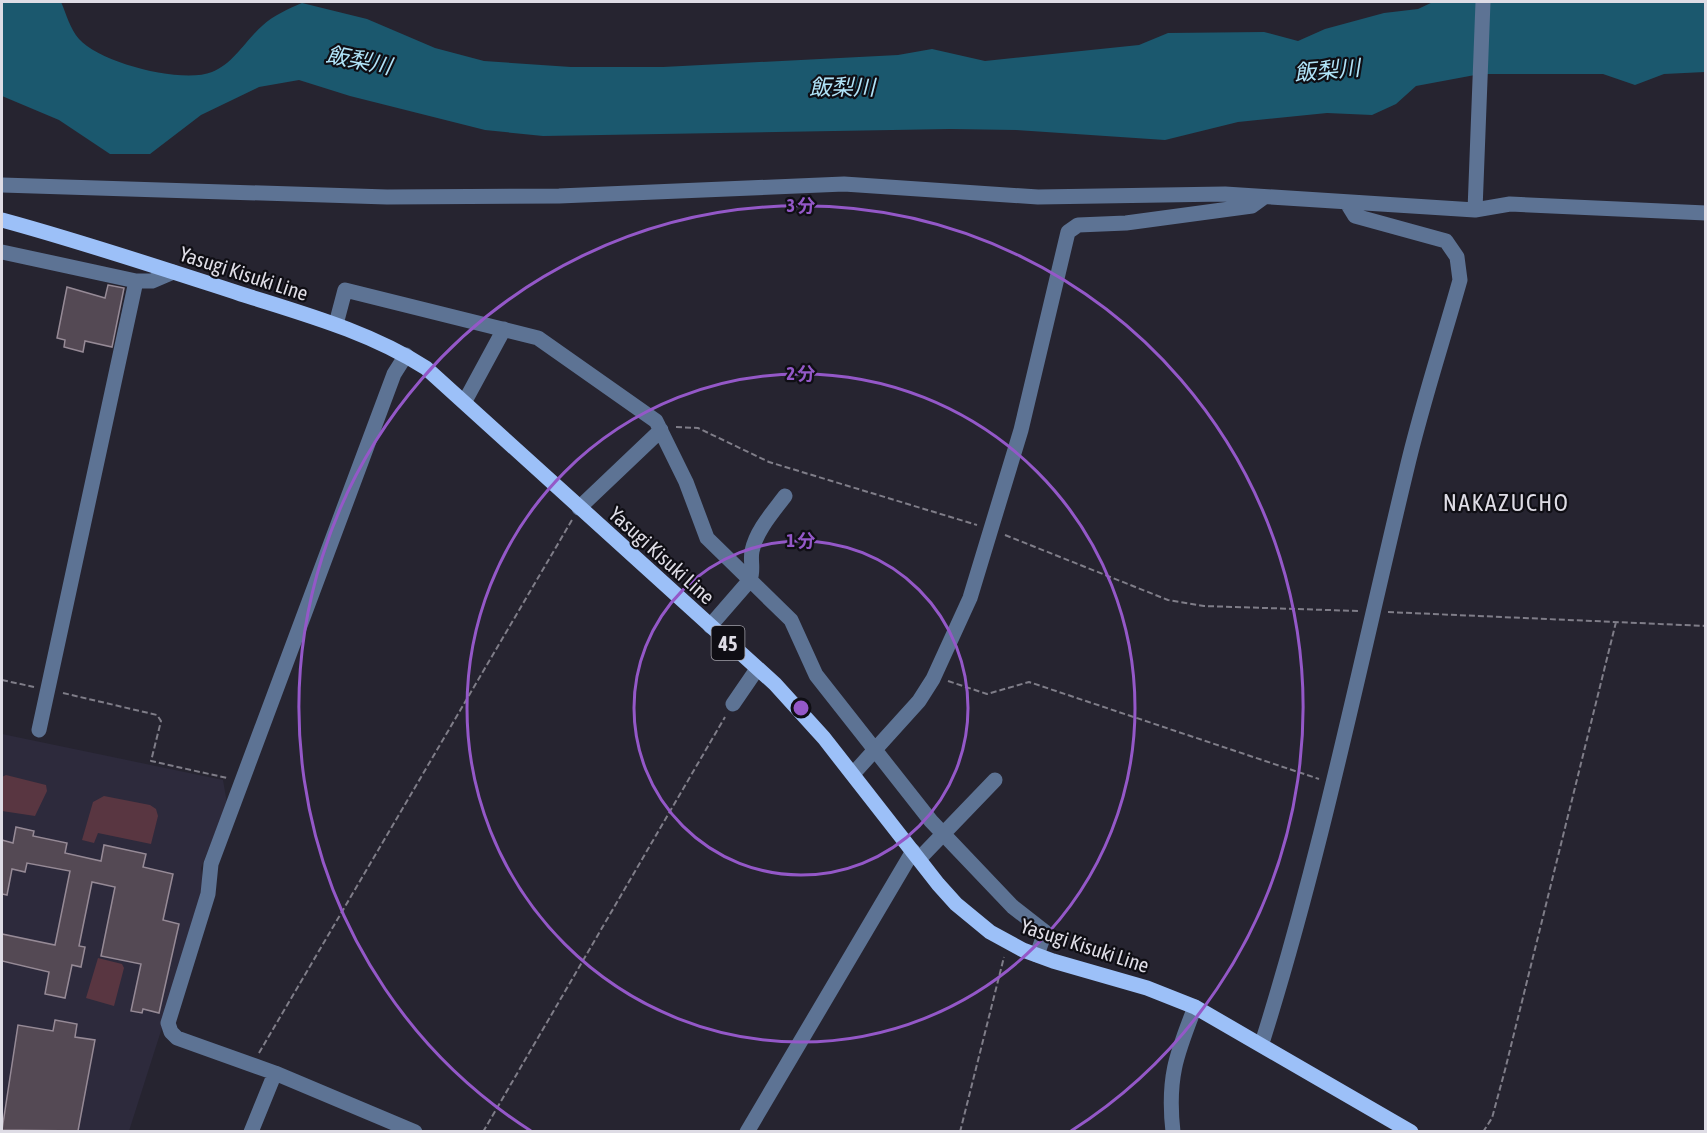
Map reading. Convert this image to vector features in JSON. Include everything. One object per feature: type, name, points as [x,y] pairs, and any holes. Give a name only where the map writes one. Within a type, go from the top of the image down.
[{"type":"main road","name":"Yasugi Kisuki Line","points":[[2,220],[94,245],[336,324],[406,355],[465,400],[579,508],[757,669],[824,738],[956,904],[1007,942],[1037,955],[1147,988],[1195,1007],[1262,1043],[1410,1131]]},
{"type":"street","points":[[1475,203],[1483,2]]},
{"type":"street","points":[[2,185],[398,197],[559,196],[844,184],[1038,197],[1225,194],[1347,203],[1475,203],[1706,213]]},
{"type":"street","points":[[853,774],[919,701],[933,679],[970,598],[1022,430],[1068,232],[1078,225],[1126,223],[1252,206],[1263,198]]},
{"type":"street","points":[[1262,1043],[1289,958],[1334,784],[1406,470],[1460,270],[1457,258],[1446,241],[1354,216],[1347,203]]},
{"type":"street","points":[[2,252],[136,281],[152,281],[173,272]]},
{"type":"street","points":[[39,730],[136,281]]},
{"type":"street","points":[[336,324],[345,290],[544,341],[656,421],[686,482],[705,535],[791,620],[816,675],[943,833],[1013,907],[1046,932],[1037,955]]},
{"type":"street","points":[[465,400],[504,329]]},
{"type":"street","points":[[406,355],[389,385],[211,864],[208,894],[168,1023],[171,1032],[177,1038],[275,1073],[416,1131]]},
{"type":"street","points":[[579,508],[661,430]]},
{"type":"street","points":[[710,626],[750,580],[753,570],[752,550],[759,533],[785,496]]},
{"type":"street","points":[[733,704],[757,669]]},
{"type":"street","points":[[747,1131],[916,855],[943,833],[995,780]]},
{"type":"street","points":[[1173,1131],[1170,1101],[1173,1068],[1195,1007]]},
{"type":"street","points":[[251,1131],[275,1073]]},
{"type":"path","points":[[661,430],[671,427],[698,428],[769,462],[991,529],[1167,600],[1204,606],[1706,626]]},
{"type":"path","points":[[251,1066],[579,508]]},
{"type":"path","points":[[1483,1131],[1492,1118],[1505,1070],[1616,622]]},
{"type":"path","points":[[933,679],[951,681],[987,694],[1029,682],[1334,784]]},
{"type":"path","points":[[2,680],[157,715],[161,721],[152,761],[242,783]]},
{"type":"path","points":[[483,1131],[733,704]]},
{"type":"path","points":[[960,1131],[1007,942]]},
{"type":"shaded area","points":[[2,734],[223,780],[227,803],[201,868],[205,893],[129,1131],[2,1131]]},
{"type":"shaded area","points":[[6,775],[46,785],[47,791],[35,816],[2,811],[2,777]]},
{"type":"shaded area","points":[[104,796],[150,805],[156,809],[158,816],[151,844],[98,833],[94,843],[82,840],[93,802]]},
{"type":"shaded area","points":[[98,958],[122,964],[124,968],[114,1006],[86,998]]},
{"type":"water","name":"飯梨川","points":[[2,2],[61,2],[79,39],[104,56],[162,73],[199,75],[220,68],[233,58],[267,22],[302,3],[367,19],[435,48],[484,61],[571,67],[663,67],[898,55],[932,49],[985,61],[1139,45],[1168,33],[1264,32],[1298,41],[1325,29],[1384,13],[1418,9],[1433,2],[1477,2],[1475,75],[1416,86],[1396,104],[1372,115],[1327,113],[1238,122],[1165,140],[1016,130],[950,129],[543,136],[485,130],[350,96],[299,80],[259,87],[201,115],[150,154],[110,154],[59,120],[2,96]]},
{"type":"water","points":[[1488,2],[1705,2],[1705,72],[1664,74],[1635,85],[1603,74],[1485,74]]},
{"type":"building","points":[[108,285],[124,288],[112,347],[85,341],[83,352],[64,347],[65,340],[57,338],[67,287],[105,298]]},
{"type":"building","points":[[16,827],[34,831],[33,836],[67,843],[65,853],[101,861],[104,845],[146,854],[143,867],[173,874],[163,920],[179,924],[159,1013],[143,1009],[142,1013],[131,1011],[141,964],[101,956],[115,887],[92,882],[79,946],[85,947],[81,967],[72,965],[65,998],[45,994],[49,972],[2,961],[2,934],[55,945],[70,871],[27,863],[25,872],[12,869],[7,895],[2,894],[2,840],[13,843]]},
{"type":"building","points":[[55,1020],[77,1024],[75,1037],[95,1040],[78,1131],[2,1130],[18,1025],[53,1031]]},
{"type":"district","name":"NAKAZUCHO","points":[[1506,502]]}]
